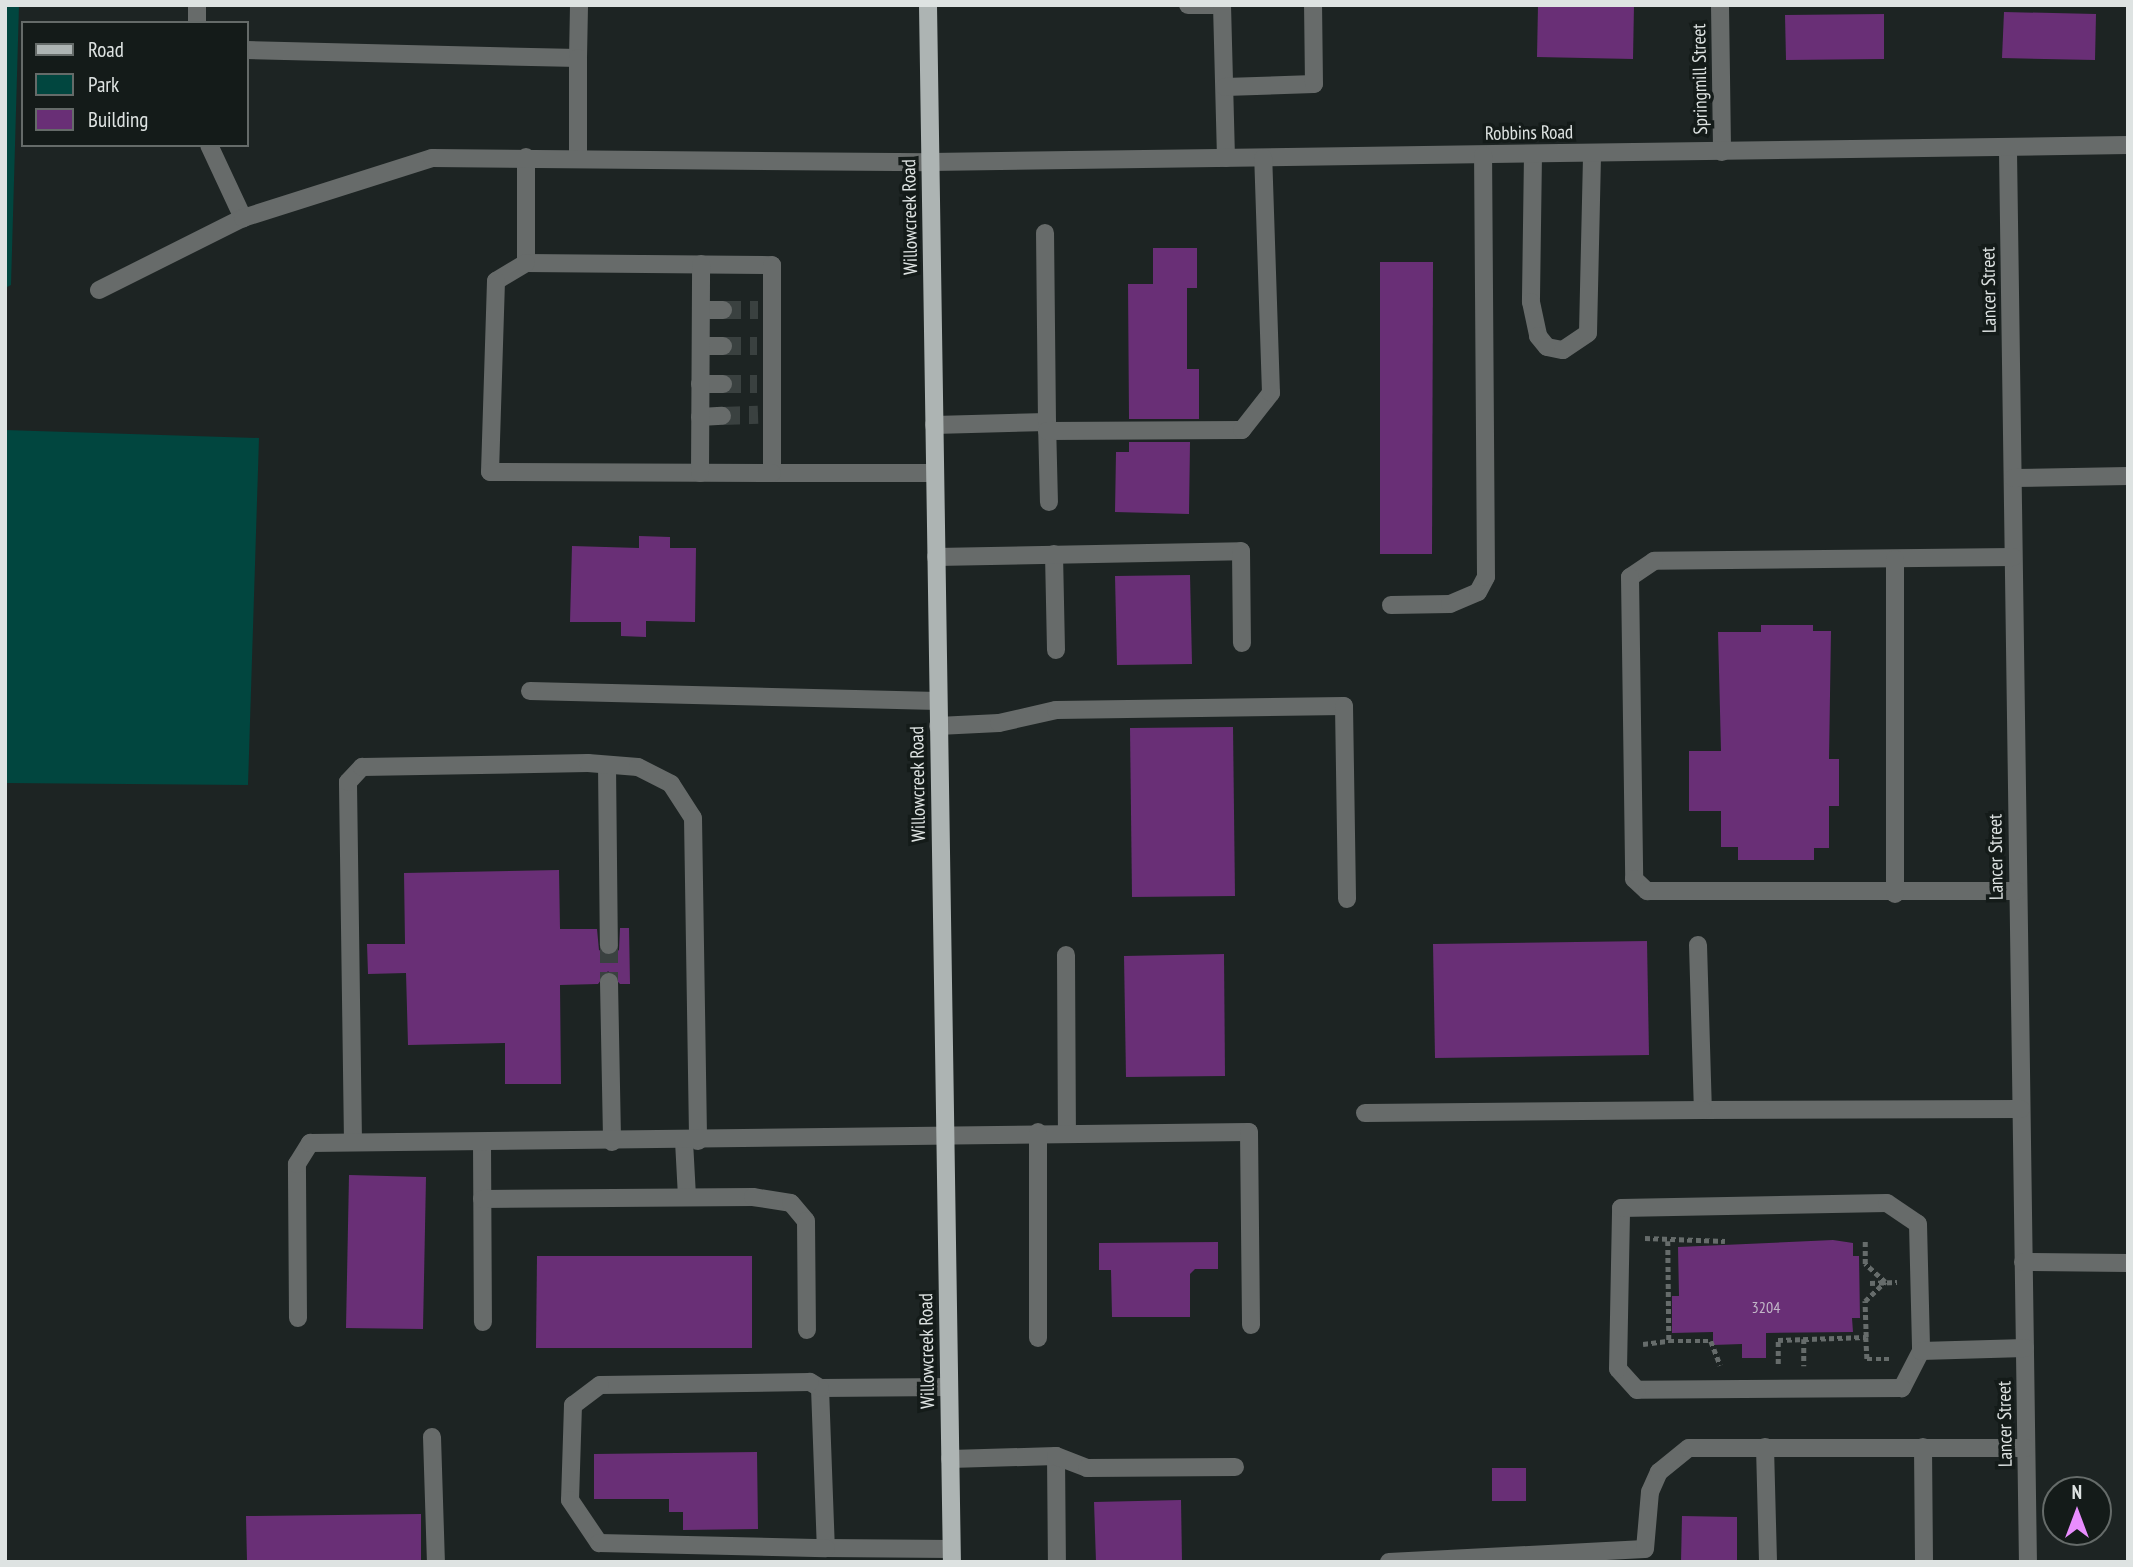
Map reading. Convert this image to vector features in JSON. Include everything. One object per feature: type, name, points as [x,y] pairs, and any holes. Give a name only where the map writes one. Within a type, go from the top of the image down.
[{"type":"main road","name":"Willowcreek Road","points":[[928,5],[933,473],[952,1556]]},
{"type":"street","points":[[578,157],[579,5]]},
{"type":"street","points":[[1188,5],[1222,5],[1226,158]]},
{"type":"street","points":[[1225,87],[1314,84],[1313,5]]},
{"type":"street","name":"Springmill Street","points":[[1720,5],[1722,152]]},
{"type":"street","points":[[248,50],[578,58]]},
{"type":"street","name":"Robbins Road","points":[[99,290],[243,218],[432,158],[578,157],[930,162],[1591,153],[2008,151],[2128,145]]},
{"type":"street","points":[[210,147],[243,218]]},
{"type":"street","name":"Lancer Street","points":[[2008,151],[2028,1562]]},
{"type":"street","points":[[1532,154],[1531,302],[1538,336],[1548,346],[1563,350],[1588,333],[1591,153]]},
{"type":"street","points":[[1391,605],[1450,604],[1478,592],[1486,577],[1483,155]]},
{"type":"street","points":[[526,157],[526,263]]},
{"type":"street","points":[[934,425],[1242,430],[1271,393],[1263,158]]},
{"type":"street","points":[[1045,233],[1049,502]]},
{"type":"street","points":[[772,473],[765,384],[765,310],[772,265],[526,263],[496,281],[490,472],[700,473],[772,473],[933,473]]},
{"type":"street","points":[[700,473],[701,264]]},
{"type":"street","points":[[701,310],[723,310]]},
{"type":"street","points":[[701,346],[723,346]]},
{"type":"street","points":[[700,384],[723,384]]},
{"type":"street","points":[[700,417],[722,416]]},
{"type":"street","points":[[2013,478],[2128,477]]},
{"type":"street","points":[[936,557],[1241,551],[1242,643]]},
{"type":"street","points":[[1054,554],[1056,650]]},
{"type":"street","points":[[2013,558],[1654,561],[1630,577],[1634,879],[1647,891],[1895,894],[2017,891]]},
{"type":"street","points":[[1895,559],[1895,894]]},
{"type":"street","points":[[530,691],[938,701]]},
{"type":"street","points":[[939,726],[999,723],[1056,710],[1344,706],[1347,899]]},
{"type":"street","points":[[607,765],[609,945]]},
{"type":"street","points":[[353,1142],[348,782],[362,767],[638,767],[671,784],[693,818],[691,1141],[687,1197]]},
{"type":"street","points":[[1698,945],[1703,1110]]},
{"type":"street","points":[[1066,955],[1067,1132]]},
{"type":"street","points":[[609,982],[612,1142]]},
{"type":"street","points":[[1365,1113],[2021,1109]]},
{"type":"street","points":[[298,1318],[297,1164],[310,1143],[691,1141],[945,1132],[1249,1132],[1251,1325]]},
{"type":"street","points":[[1038,1132],[1038,1338]]},
{"type":"street","points":[[482,1143],[483,1322]]},
{"type":"street","points":[[482,1199],[753,1197],[791,1203],[806,1221],[807,1330]]},
{"type":"street","points":[[1887,1203],[1918,1224],[1921,1351],[1902,1388],[1637,1390],[1618,1369],[1621,1208],[1887,1203]]},
{"type":"street","points":[[2023,1262],[2128,1263]]},
{"type":"street","points":[[1921,1351],[2025,1349]]},
{"type":"street","points":[[949,1387],[820,1388],[810,1382],[600,1385],[573,1405],[570,1500],[599,1543],[826,1548],[952,1556]]},
{"type":"street","points":[[820,1388],[826,1548]]},
{"type":"street","points":[[432,1437],[436,1562]]},
{"type":"street","points":[[1389,1562],[1645,1549],[1650,1492],[1671,1459],[1704,1446],[2026,1448]]},
{"type":"street","points":[[1765,1447],[1768,1562]]},
{"type":"street","points":[[1923,1447],[1924,1562]]},
{"type":"street","points":[[950,1460],[1056,1456],[1087,1468],[1235,1467]]},
{"type":"street","points":[[1056,1456],[1057,1562]]},
{"type":"path","points":[[1645,1229],[1645,1241],[1725,1241]]},
{"type":"path","points":[[1865,1240],[1865,1264],[1885,1282]]},
{"type":"path","points":[[1668,1241],[1669,1341]]},
{"type":"path","points":[[1870,1283],[1885,1282]]},
{"type":"path","points":[[1885,1282],[1865,1301],[1867,1359],[1890,1359]]},
{"type":"path","points":[[1766,1364],[1779,1364],[1778,1340],[1866,1338]]},
{"type":"path","points":[[1643,1355],[1643,1342],[1712,1341],[1718,1365],[1730,1365]]},
{"type":"green space","points":[[5,5],[19,5],[11,285],[5,288]]},
{"type":"green space","points":[[5,430],[259,438],[248,785],[5,783]]},
{"type":"building","points":[[1538,5],[1634,5],[1633,59],[1537,57]]},
{"type":"building","points":[[2004,12],[2096,14],[2095,60],[2002,58]]},
{"type":"building","points":[[1884,14],[1884,59],[1786,60],[1785,15]]},
{"type":"building","points":[[1153,248],[1197,248],[1197,288],[1187,288],[1187,369],[1199,369],[1199,419],[1129,419],[1128,284],[1153,284]]},
{"type":"building","points":[[1380,262],[1433,262],[1432,554],[1380,554]]},
{"type":"building","points":[[1129,442],[1190,442],[1189,514],[1115,512],[1116,452],[1129,452]]},
{"type":"building","points":[[639,536],[670,537],[670,548],[696,548],[695,622],[646,621],[646,637],[621,636],[621,622],[570,622],[572,546],[639,548]]},
{"type":"building","points":[[1190,575],[1192,664],[1117,665],[1115,576]]},
{"type":"building","points":[[1761,625],[1813,625],[1813,631],[1831,631],[1829,759],[1839,759],[1839,806],[1829,806],[1829,848],[1814,848],[1814,860],[1738,860],[1738,847],[1721,847],[1721,811],[1689,811],[1689,751],[1721,751],[1718,632],[1761,632]]},
{"type":"building","points":[[1233,727],[1235,896],[1132,897],[1130,728]]},
{"type":"building","points":[[559,870],[560,929],[597,929],[599,950],[610,956],[619,950],[620,928],[629,928],[630,984],[620,984],[608,971],[598,984],[560,985],[561,1084],[505,1084],[505,1043],[408,1045],[406,973],[368,974],[367,944],[405,944],[404,873]]},
{"type":"building","points":[[1647,941],[1649,1055],[1435,1058],[1433,944]]},
{"type":"building","points":[[1224,954],[1225,1076],[1126,1077],[1124,956]]},
{"type":"building","points":[[349,1175],[426,1177],[423,1329],[346,1328]]},
{"type":"building","points":[[1833,1240],[1853,1243],[1853,1256],[1859,1256],[1860,1318],[1852,1318],[1853,1332],[1766,1333],[1766,1358],[1742,1358],[1742,1344],[1713,1345],[1713,1332],[1672,1333],[1672,1296],[1679,1296],[1678,1247]]},
{"type":"building","points":[[1218,1242],[1218,1269],[1195,1269],[1190,1274],[1190,1317],[1112,1317],[1111,1270],[1099,1270],[1099,1243]]},
{"type":"building","points":[[537,1256],[752,1256],[752,1348],[536,1348]]},
{"type":"building","points":[[757,1452],[758,1529],[683,1530],[683,1512],[669,1512],[669,1499],[594,1499],[594,1454]]},
{"type":"building","points":[[1492,1468],[1526,1468],[1526,1501],[1492,1501]]},
{"type":"building","points":[[1181,1500],[1182,1562],[1096,1562],[1094,1502]]},
{"type":"building","points":[[421,1514],[421,1560],[247,1562],[246,1516]]},
{"type":"building","points":[[1682,1516],[1737,1517],[1737,1562],[1681,1562]]},
{"type":"tunnel","points":[[723,310],[758,310]]},
{"type":"tunnel","points":[[723,346],[757,346]]},
{"type":"tunnel","points":[[723,384],[757,384]]},
{"type":"tunnel","points":[[722,416],[758,415]]},
{"type":"tunnel","points":[[609,945],[609,982]]}]
